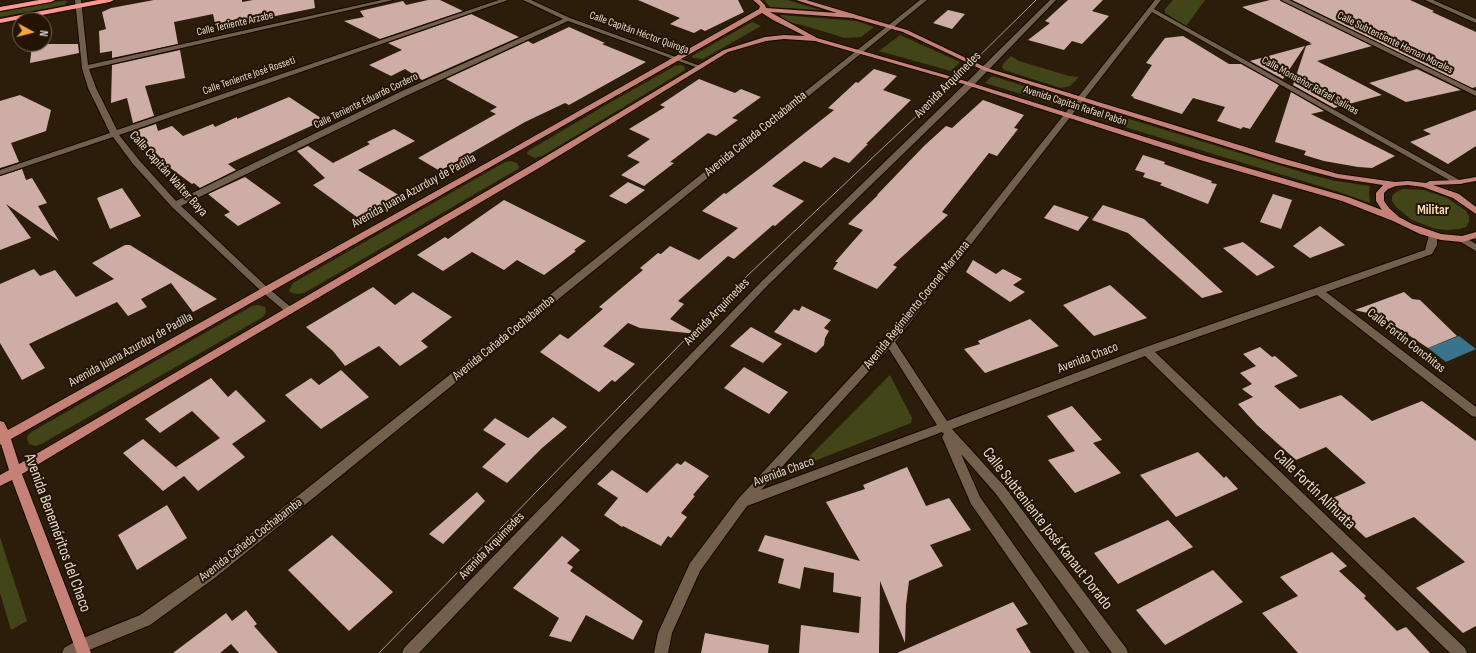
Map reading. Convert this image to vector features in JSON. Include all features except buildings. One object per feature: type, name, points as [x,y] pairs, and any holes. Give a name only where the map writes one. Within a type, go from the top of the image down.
[{"type":"highway","points":[[0,9],[51,0]]},
{"type":"highway","points":[[0,20],[78,3],[110,0]]},
{"type":"main road","name":"Avenida Capitán Rafael Pabón","points":[[756,0],[763,6],[762,10],[775,19],[815,39],[861,50],[1203,158],[1345,199],[1433,235],[1462,239]]},
{"type":"main road","name":"Avenida Capitán Rafael Pabón","points":[[799,0],[905,31],[984,69],[1310,169],[1337,176],[1395,184],[1408,183]]},
{"type":"main road","points":[[762,10],[852,16]]},
{"type":"main road","name":"Avenida Juana Azurduy de Padilla","points":[[3,438],[762,10]]},
{"type":"main road","points":[[0,481],[536,166],[726,51],[765,39],[784,37],[815,39]]},
{"type":"main road","points":[[1408,183],[1439,184],[1476,179]]},
{"type":"main road","points":[[1408,183],[1440,190],[1456,196],[1469,204],[1476,211]]},
{"type":"main road","points":[[1395,184],[1385,187],[1380,193],[1380,201],[1386,210],[1396,219]]},
{"type":"main road","points":[[1462,239],[1476,235]]},
{"type":"main road","name":"Avenida Beneméritos del Chaco","points":[[0,425],[3,438],[78,651]]},
{"type":"street","name":"Calle Teniente Arzabe","points":[[85,68],[390,0]]},
{"type":"street","name":"Calle Teniente José Rosseti","points":[[0,173],[115,135],[344,54],[505,0]]},
{"type":"street","name":"Calle Capitán Héctor Quiroga","points":[[526,0],[568,19],[700,67]]},
{"type":"street","name":"Avenida Cañada Cochabamba","points":[[78,651],[145,620],[211,573],[924,0]]},
{"type":"street","name":"Avenida Arquímedes","points":[[409,653],[764,284],[970,84],[1053,0]]},
{"type":"street","name":"Avenida Regimiento Coronel Marzana","points":[[661,653],[666,633],[695,567],[742,503],[890,342],[1158,0]]},
{"type":"street","name":"Calle Subtentiente Hernan Morales","points":[[1284,0],[1476,94]]},
{"type":"street","points":[[1428,0],[1476,21]]},
{"type":"street","name":"Calle Capitán Walter Baya","points":[[78,3],[85,68],[92,88],[115,135],[136,162],[175,205],[265,290],[289,310]]},
{"type":"street","name":"Calle Monseñor Rafael Salinas","points":[[1150,9],[1458,182]]},
{"type":"street","name":"Calle Teniente Eduardo Cordero","points":[[175,205],[406,93],[568,19]]},
{"type":"street","name":"Avenida Chaco","points":[[742,503],[1147,351],[1429,252],[1432,245],[1433,235]]},
{"type":"street","points":[[1462,239],[1476,248]]},
{"type":"street","name":"Calle Fortín Conchitas","points":[[1318,291],[1476,413]]},
{"type":"street","name":"Calle Subteniente José Kanaut Dorado","points":[[890,342],[945,428],[1000,490],[1121,653]]},
{"type":"street","name":"Calle Fortín Alihuata","points":[[1147,351],[1460,653]]},
{"type":"street","name":"Calle Subteniente José Kanaut Dorado","points":[[945,428],[975,500],[1083,653]]},
{"type":"green space","points":[[764,0],[787,0],[821,10],[770,7]]},
{"type":"green space","points":[[1173,0],[1205,0],[1186,26],[1165,13],[1165,9]]},
{"type":"green space","points":[[68,1],[64,5],[27,12],[12,12],[12,15],[0,17],[0,12]]},
{"type":"green space","points":[[780,15],[857,21],[874,27],[861,37],[845,38],[787,22]]},
{"type":"green space","points":[[752,22],[761,26],[703,59],[693,58],[692,56]]},
{"type":"green space","points":[[900,35],[960,62],[951,71],[879,51]]},
{"type":"green space","points":[[1011,56],[1019,61],[1069,76],[1079,77],[1070,86],[1061,88],[1004,70],[1002,67],[1003,64]]},
{"type":"green space","points":[[675,66],[684,66],[685,70],[542,156],[535,158],[527,154],[528,151],[604,106]]},
{"type":"green space","points":[[992,76],[1060,97],[1054,104],[985,83]]},
{"type":"green space","points":[[1097,109],[1311,175],[1336,181],[1370,186],[1370,203],[1339,192],[1092,117]]},
{"type":"green space","points":[[511,161],[517,163],[519,166],[518,169],[304,293],[298,294],[289,291],[293,283],[505,162]]},
{"type":"green space","points":[[1403,189],[1424,190],[1447,198],[1465,210],[1469,216],[1469,222],[1466,227],[1448,230],[1436,229],[1412,220],[1396,207],[1392,201],[1392,196],[1396,192]]},
{"type":"green space","points":[[258,305],[265,307],[266,312],[263,317],[43,443],[36,446],[29,444],[27,439],[28,435],[33,431],[252,306]]},
{"type":"green space","points":[[890,375],[912,418],[911,423],[799,467]]},
{"type":"green space","points":[[0,537],[27,621],[11,630],[0,593]]},
{"type":"water","points":[[1459,336],[1476,349],[1446,362],[1428,348]]},
{"type":"tram line","points":[[379,653],[748,275],[956,79],[1036,0]]},
{"type":"district","name":"Militar","points":[[1433,210]]}]
